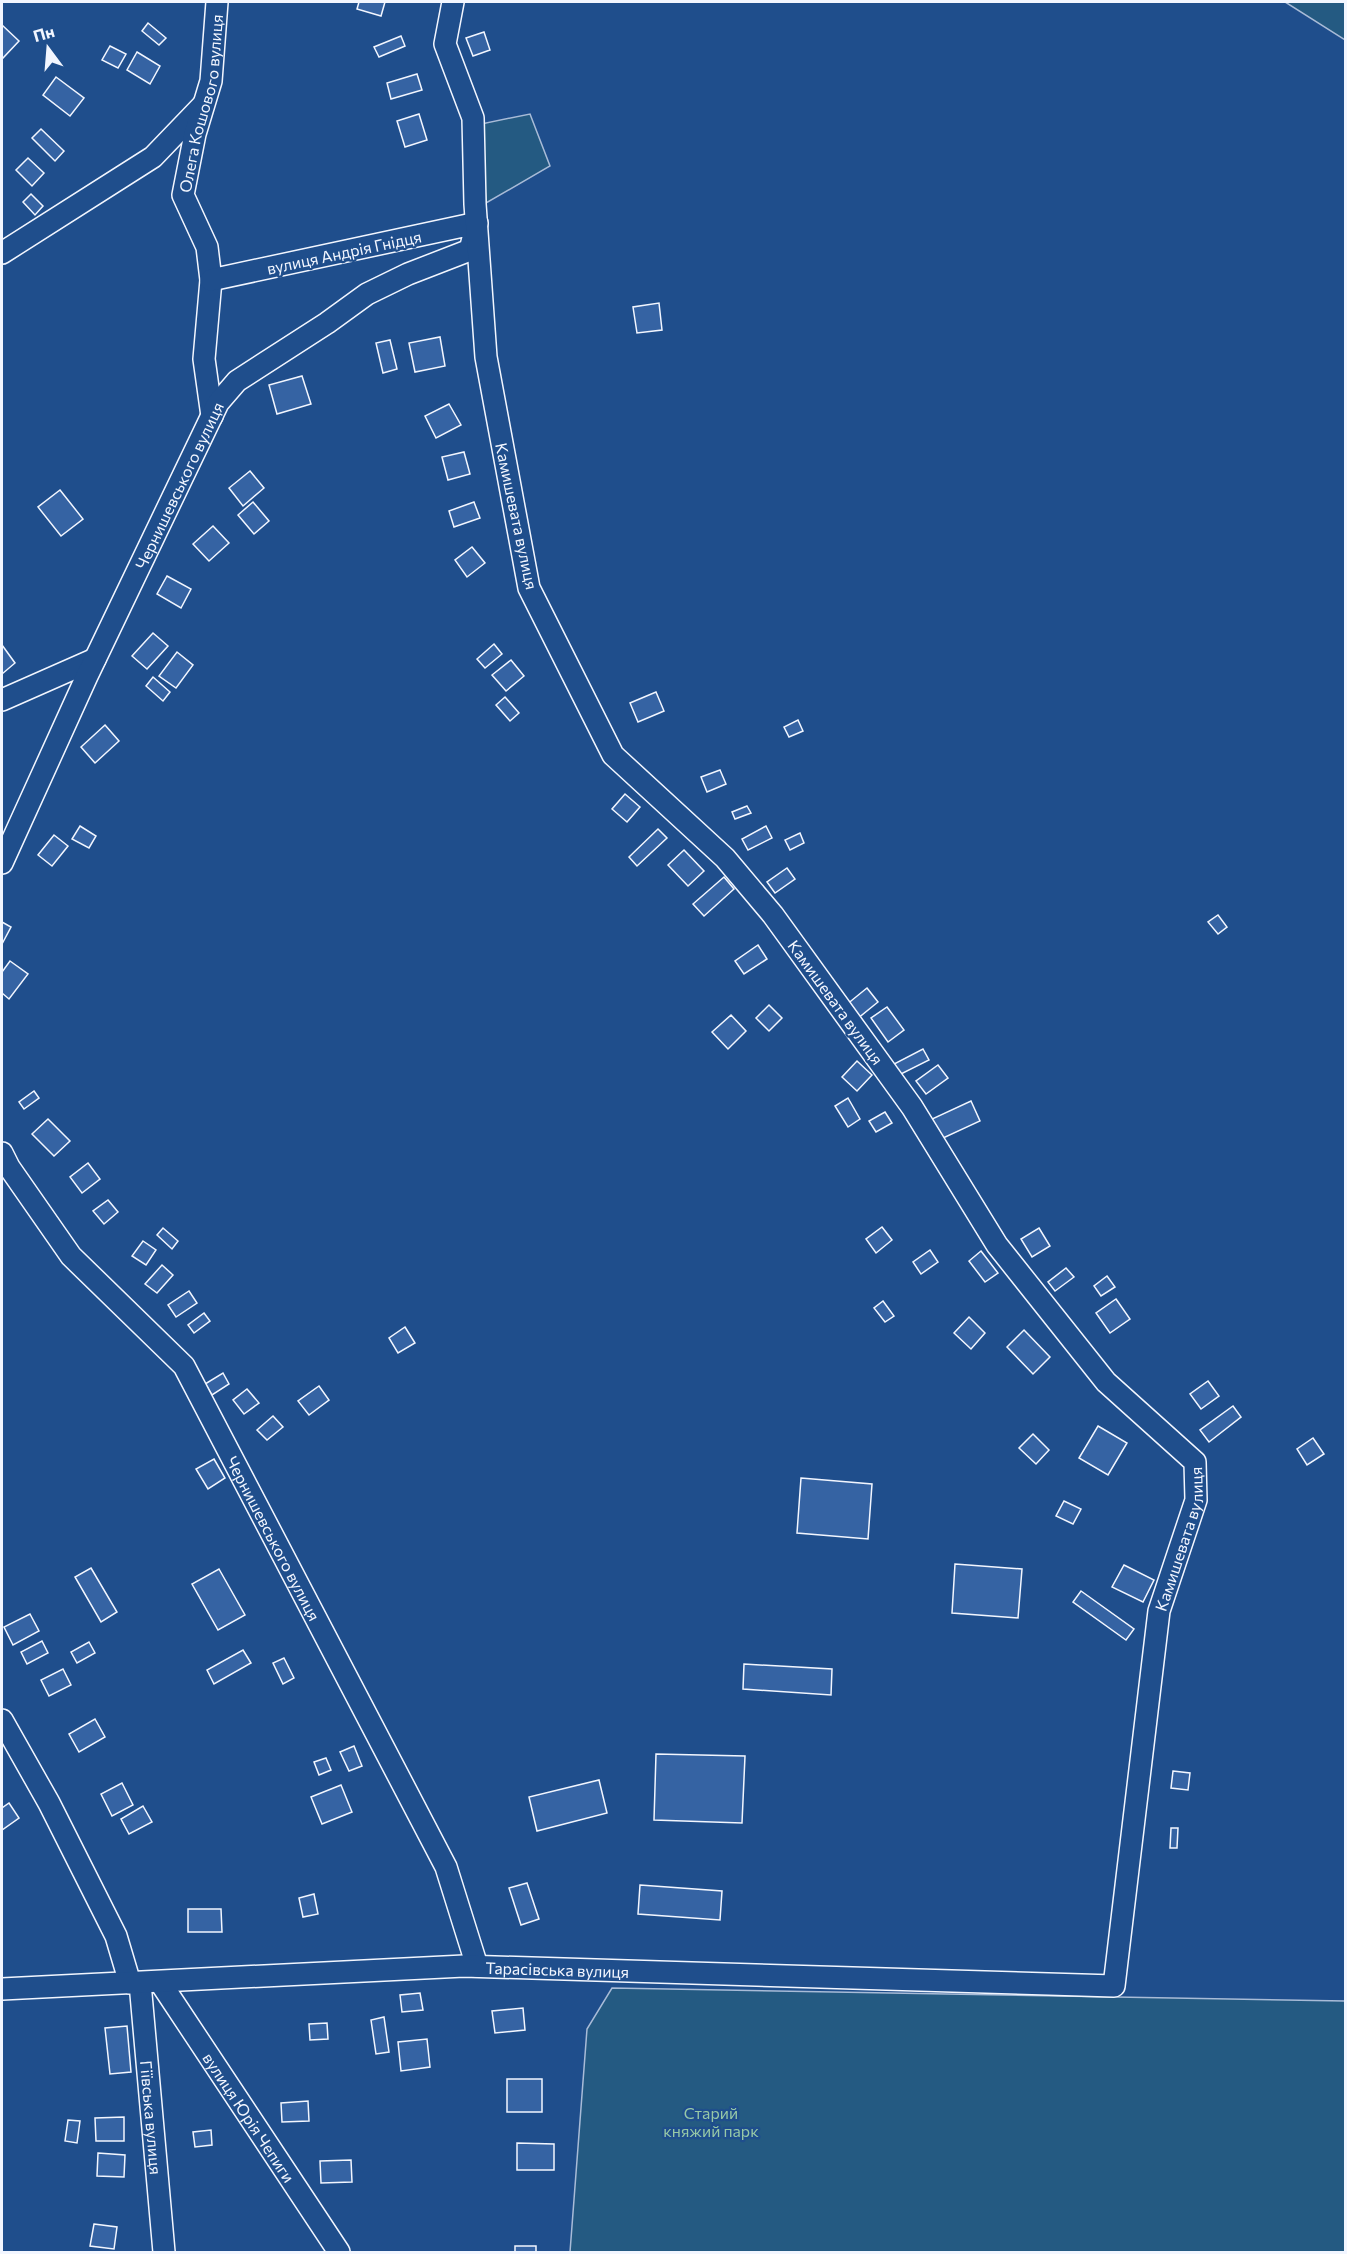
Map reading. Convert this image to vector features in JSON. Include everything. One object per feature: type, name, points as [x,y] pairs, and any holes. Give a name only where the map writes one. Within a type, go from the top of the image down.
[{"type":"street","name":"Олега Кошового вулиця","points":[[212,416],[204,359],[211,280],[207,247],[183,195],[195,134],[211,81],[217,2]]},
{"type":"street","name":"Камишевата вулиця","points":[[453,2],[445,44],[473,118],[486,357],[529,588],[613,755],[725,858],[773,915],[912,1107],[997,1245],[1106,1382],[1195,1462],[1196,1500],[1159,1611],[1114,1986]]},
{"type":"street","points":[[2,253],[153,157],[204,103]]},
{"type":"street","name":"вулиця Андрія Гнідця","points":[[211,280],[477,223]]},
{"type":"street","name":"Чернишевського вулиця","points":[[2,863],[95,659],[218,403],[237,381],[367,294],[408,274],[471,250],[477,223]]},
{"type":"street","points":[[2,700],[95,659]]},
{"type":"street","name":"Чернишевського вулиця","points":[[2,1153],[9,1167],[71,1256],[183,1366],[446,1867],[477,1966]]},
{"type":"street","name":"вулиця Юрія Чепиги","points":[[2,1720],[49,1803],[116,1936],[143,1982],[339,2253]]},
{"type":"street","name":"Тарасівська вулиця","points":[[2,1989],[477,1966],[1114,1986]]},
{"type":"street","name":"Гіївська вулиця","points":[[143,1982],[164,2253]]},
{"type":"green space","points":[[1285,2],[1345,2],[1345,40]]},
{"type":"green space","points":[[530,114],[550,166],[486,203],[481,124]]},
{"type":"green space","name":"Старий княжий парк","points":[[612,1988],[1345,2001],[1345,2252],[570,2252],[587,2029]]},
{"type":"building","points":[[359,2],[385,2],[381,16],[357,9]]},
{"type":"building","points":[[148,23],[166,38],[159,45],[142,31]]},
{"type":"building","points":[[2,25],[19,41],[2,59]]},
{"type":"building","points":[[484,32],[490,50],[473,56],[466,38]]},
{"type":"building","points":[[401,36],[405,46],[379,57],[374,47]]},
{"type":"building","points":[[110,46],[126,54],[118,68],[102,60]]},
{"type":"building","points":[[137,52],[160,66],[150,84],[127,70]]},
{"type":"building","points":[[417,74],[422,90],[391,99],[387,83]]},
{"type":"building","points":[[56,77],[84,98],[70,116],[43,95]]},
{"type":"building","points":[[419,114],[427,140],[405,147],[397,121]]},
{"type":"building","points":[[41,129],[64,151],[55,161],[32,138]]},
{"type":"building","points":[[28,158],[44,173],[32,186],[16,170]]},
{"type":"building","points":[[31,194],[43,206],[35,215],[23,202]]},
{"type":"building","points":[[659,303],[662,330],[637,333],[633,307]]},
{"type":"building","points":[[440,337],[445,366],[415,372],[409,343]]},
{"type":"building","points":[[390,340],[397,369],[383,373],[376,343]]},
{"type":"building","points":[[302,376],[311,404],[277,414],[269,385]]},
{"type":"building","points":[[449,404],[461,425],[436,438],[425,416]]},
{"type":"building","points":[[464,452],[470,474],[448,480],[442,457]]},
{"type":"building","points":[[250,471],[264,488],[243,506],[229,488]]},
{"type":"building","points":[[60,490],[83,519],[61,536],[38,507]]},
{"type":"building","points":[[253,502],[269,521],[254,534],[238,515]]},
{"type":"building","points":[[474,502],[480,518],[454,527],[449,511]]},
{"type":"building","points":[[213,526],[229,543],[209,561],[193,544]]},
{"type":"building","points":[[472,547],[485,563],[467,577],[455,560]]},
{"type":"building","points":[[167,576],[191,589],[181,608],[157,594]]},
{"type":"building","points":[[153,633],[168,646],[147,669],[132,656]]},
{"type":"building","points":[[494,644],[502,654],[485,668],[477,659]]},
{"type":"building","points":[[2,645],[15,663],[2,674]]},
{"type":"building","points":[[177,652],[193,665],[176,688],[159,676]]},
{"type":"building","points":[[511,660],[524,676],[506,691],[492,675]]},
{"type":"building","points":[[153,677],[170,692],[163,701],[146,686]]},
{"type":"building","points":[[656,692],[664,711],[638,722],[630,703]]},
{"type":"building","points":[[505,697],[519,713],[510,721],[496,705]]},
{"type":"building","points":[[798,720],[803,731],[789,737],[784,727]]},
{"type":"building","points":[[105,725],[119,741],[95,763],[81,747]]},
{"type":"building","points":[[720,770],[726,784],[707,792],[701,777]]},
{"type":"building","points":[[625,794],[640,807],[627,822],[612,809]]},
{"type":"building","points":[[747,806],[751,813],[735,819],[732,812]]},
{"type":"building","points":[[80,826],[96,836],[89,848],[72,839]]},
{"type":"building","points":[[766,826],[772,838],[748,850],[742,839]]},
{"type":"building","points":[[658,829],[667,838],[637,866],[629,857]]},
{"type":"building","points":[[800,833],[804,843],[790,850],[785,840]]},
{"type":"building","points":[[54,835],[68,846],[52,866],[38,855]]},
{"type":"building","points":[[684,850],[704,871],[688,886],[668,865]]},
{"type":"building","points":[[787,868],[795,879],[775,893],[767,882]]},
{"type":"building","points":[[724,877],[734,889],[704,916],[693,904]]},
{"type":"building","points":[[1218,915],[1227,927],[1218,934],[1208,922]]},
{"type":"building","points":[[2,922],[11,927],[2,944]]},
{"type":"building","points":[[758,945],[767,959],[744,974],[735,961]]},
{"type":"building","points":[[10,961],[28,974],[9,999],[2,993],[2,972]]},
{"type":"building","points":[[867,988],[878,1002],[857,1019],[846,1005]]},
{"type":"building","points":[[769,1005],[782,1018],[769,1031],[756,1018]]},
{"type":"building","points":[[887,1007],[904,1030],[888,1042],[871,1018]]},
{"type":"building","points":[[731,1015],[746,1031],[728,1049],[712,1032]]},
{"type":"building","points":[[923,1049],[929,1060],[899,1075],[894,1064]]},
{"type":"building","points":[[857,1061],[872,1075],[857,1091],[842,1077]]},
{"type":"building","points":[[938,1065],[948,1078],[926,1094],[916,1081]]},
{"type":"building","points":[[34,1091],[39,1098],[24,1109],[19,1102]]},
{"type":"building","points":[[848,1098],[860,1119],[848,1127],[835,1106]]},
{"type":"building","points":[[971,1101],[980,1121],[941,1139],[932,1119]]},
{"type":"building","points":[[885,1112],[892,1123],[876,1132],[869,1121]]},
{"type":"building","points":[[48,1119],[70,1141],[54,1156],[32,1134]]},
{"type":"building","points":[[88,1163],[100,1179],[82,1193],[70,1177]]},
{"type":"building","points":[[108,1200],[118,1212],[104,1224],[93,1211]]},
{"type":"building","points":[[882,1227],[892,1240],[876,1253],[866,1239]]},
{"type":"building","points":[[163,1228],[178,1241],[172,1249],[157,1235]]},
{"type":"building","points":[[1039,1228],[1050,1246],[1032,1257],[1021,1239]]},
{"type":"building","points":[[143,1241],[156,1250],[146,1265],[132,1256]]},
{"type":"building","points":[[930,1250],[938,1262],[921,1274],[913,1262]]},
{"type":"building","points":[[981,1251],[998,1273],[985,1282],[969,1261]]},
{"type":"building","points":[[162,1265],[173,1275],[157,1293],[145,1284]]},
{"type":"building","points":[[1066,1268],[1074,1277],[1055,1291],[1048,1282]]},
{"type":"building","points":[[1107,1276],[1115,1287],[1101,1296],[1094,1286]]},
{"type":"building","points":[[189,1291],[197,1303],[176,1317],[168,1305]]},
{"type":"building","points":[[1116,1299],[1130,1319],[1110,1333],[1096,1313]]},
{"type":"building","points":[[883,1301],[894,1316],[885,1322],[874,1308]]},
{"type":"building","points":[[204,1313],[210,1321],[194,1333],[188,1325]]},
{"type":"building","points":[[969,1317],[985,1333],[971,1349],[954,1333]]},
{"type":"building","points":[[405,1327],[415,1343],[398,1353],[389,1338]]},
{"type":"building","points":[[1024,1330],[1050,1357],[1033,1374],[1007,1347]]},
{"type":"building","points":[[223,1373],[229,1384],[212,1395],[205,1384]]},
{"type":"building","points":[[1208,1381],[1219,1396],[1201,1409],[1190,1394]]},
{"type":"building","points":[[319,1386],[329,1400],[309,1415],[298,1401]]},
{"type":"building","points":[[247,1389],[259,1403],[244,1414],[233,1400]]},
{"type":"building","points":[[1233,1406],[1241,1417],[1209,1442],[1200,1430]]},
{"type":"building","points":[[273,1416],[283,1427],[267,1440],[257,1430]]},
{"type":"building","points":[[1098,1426],[1127,1443],[1108,1475],[1079,1458]]},
{"type":"building","points":[[1033,1434],[1049,1450],[1036,1464],[1019,1448]]},
{"type":"building","points":[[1313,1438],[1324,1454],[1307,1465],[1297,1449]]},
{"type":"building","points":[[214,1459],[225,1478],[208,1489],[196,1469]]},
{"type":"building","points":[[801,1478],[872,1484],[868,1539],[797,1533]]},
{"type":"building","points":[[1064,1501],[1081,1509],[1073,1524],[1056,1516]]},
{"type":"building","points":[[955,1564],[1022,1569],[1018,1618],[952,1613]]},
{"type":"building","points":[[1124,1565],[1154,1580],[1143,1602],[1112,1587]]},
{"type":"building","points":[[91,1568],[117,1612],[101,1622],[75,1577]]},
{"type":"building","points":[[219,1569],[245,1615],[218,1630],[192,1584]]},
{"type":"building","points":[[1081,1591],[1134,1629],[1126,1640],[1073,1602]]},
{"type":"building","points":[[30,1614],[39,1631],[13,1645],[4,1627]]},
{"type":"building","points":[[42,1641],[48,1653],[27,1664],[21,1652]]},
{"type":"building","points":[[89,1642],[95,1653],[77,1663],[71,1652]]},
{"type":"building","points":[[243,1650],[251,1663],[214,1684],[207,1670]]},
{"type":"building","points":[[284,1658],[294,1678],[283,1684],[273,1663]]},
{"type":"building","points":[[744,1664],[832,1669],[831,1695],[743,1689]]},
{"type":"building","points":[[63,1669],[71,1685],[49,1696],[41,1680]]},
{"type":"building","points":[[95,1719],[105,1737],[79,1752],[69,1734]]},
{"type":"building","points":[[354,1746],[362,1766],[349,1771],[340,1752]]},
{"type":"building","points":[[656,1754],[745,1756],[742,1823],[654,1820]]},
{"type":"building","points":[[326,1758],[331,1770],[319,1775],[314,1762]]},
{"type":"building","points":[[1173,1771],[1190,1773],[1188,1790],[1171,1788]]},
{"type":"building","points":[[599,1780],[607,1813],[537,1831],[529,1797]]},
{"type":"building","points":[[122,1783],[133,1805],[112,1816],[101,1794]]},
{"type":"building","points":[[341,1785],[352,1812],[322,1824],[311,1797]]},
{"type":"building","points":[[9,1803],[19,1818],[2,1830],[2,1808]]},
{"type":"building","points":[[143,1806],[152,1822],[129,1834],[121,1819]]},
{"type":"building","points":[[1171,1828],[1178,1828],[1177,1848],[1170,1848]]},
{"type":"building","points":[[527,1883],[539,1919],[521,1925],[509,1888]]},
{"type":"building","points":[[640,1885],[722,1891],[720,1920],[638,1914]]},
{"type":"building","points":[[314,1894],[318,1914],[303,1917],[299,1898]]},
{"type":"building","points":[[188,1909],[221,1909],[222,1932],[188,1932]]},
{"type":"building","points":[[420,1993],[423,2010],[402,2012],[400,1995]]},
{"type":"building","points":[[523,2008],[525,2030],[495,2033],[492,2011]]},
{"type":"building","points":[[384,2017],[389,2052],[376,2054],[371,2020]]},
{"type":"building","points":[[327,2023],[328,2039],[310,2040],[309,2024]]},
{"type":"building","points":[[127,2026],[131,2072],[110,2074],[105,2028]]},
{"type":"building","points":[[427,2039],[430,2067],[401,2071],[398,2042]]},
{"type":"building","points":[[507,2079],[542,2079],[542,2112],[507,2112]]},
{"type":"building","points":[[308,2101],[309,2121],[282,2122],[281,2103]]},
{"type":"building","points":[[124,2117],[124,2141],[96,2141],[95,2118]]},
{"type":"building","points":[[68,2120],[80,2121],[77,2143],[65,2141]]},
{"type":"building","points":[[211,2130],[212,2145],[195,2147],[193,2132]]},
{"type":"building","points":[[517,2143],[554,2144],[554,2170],[517,2170]]},
{"type":"building","points":[[98,2153],[125,2155],[124,2177],[97,2176]]},
{"type":"building","points":[[351,2160],[352,2182],[321,2183],[320,2161]]},
{"type":"building","points":[[94,2224],[117,2227],[114,2249],[90,2246]]},
{"type":"building","points":[[515,2246],[536,2246],[536,2252],[515,2252]]}]
